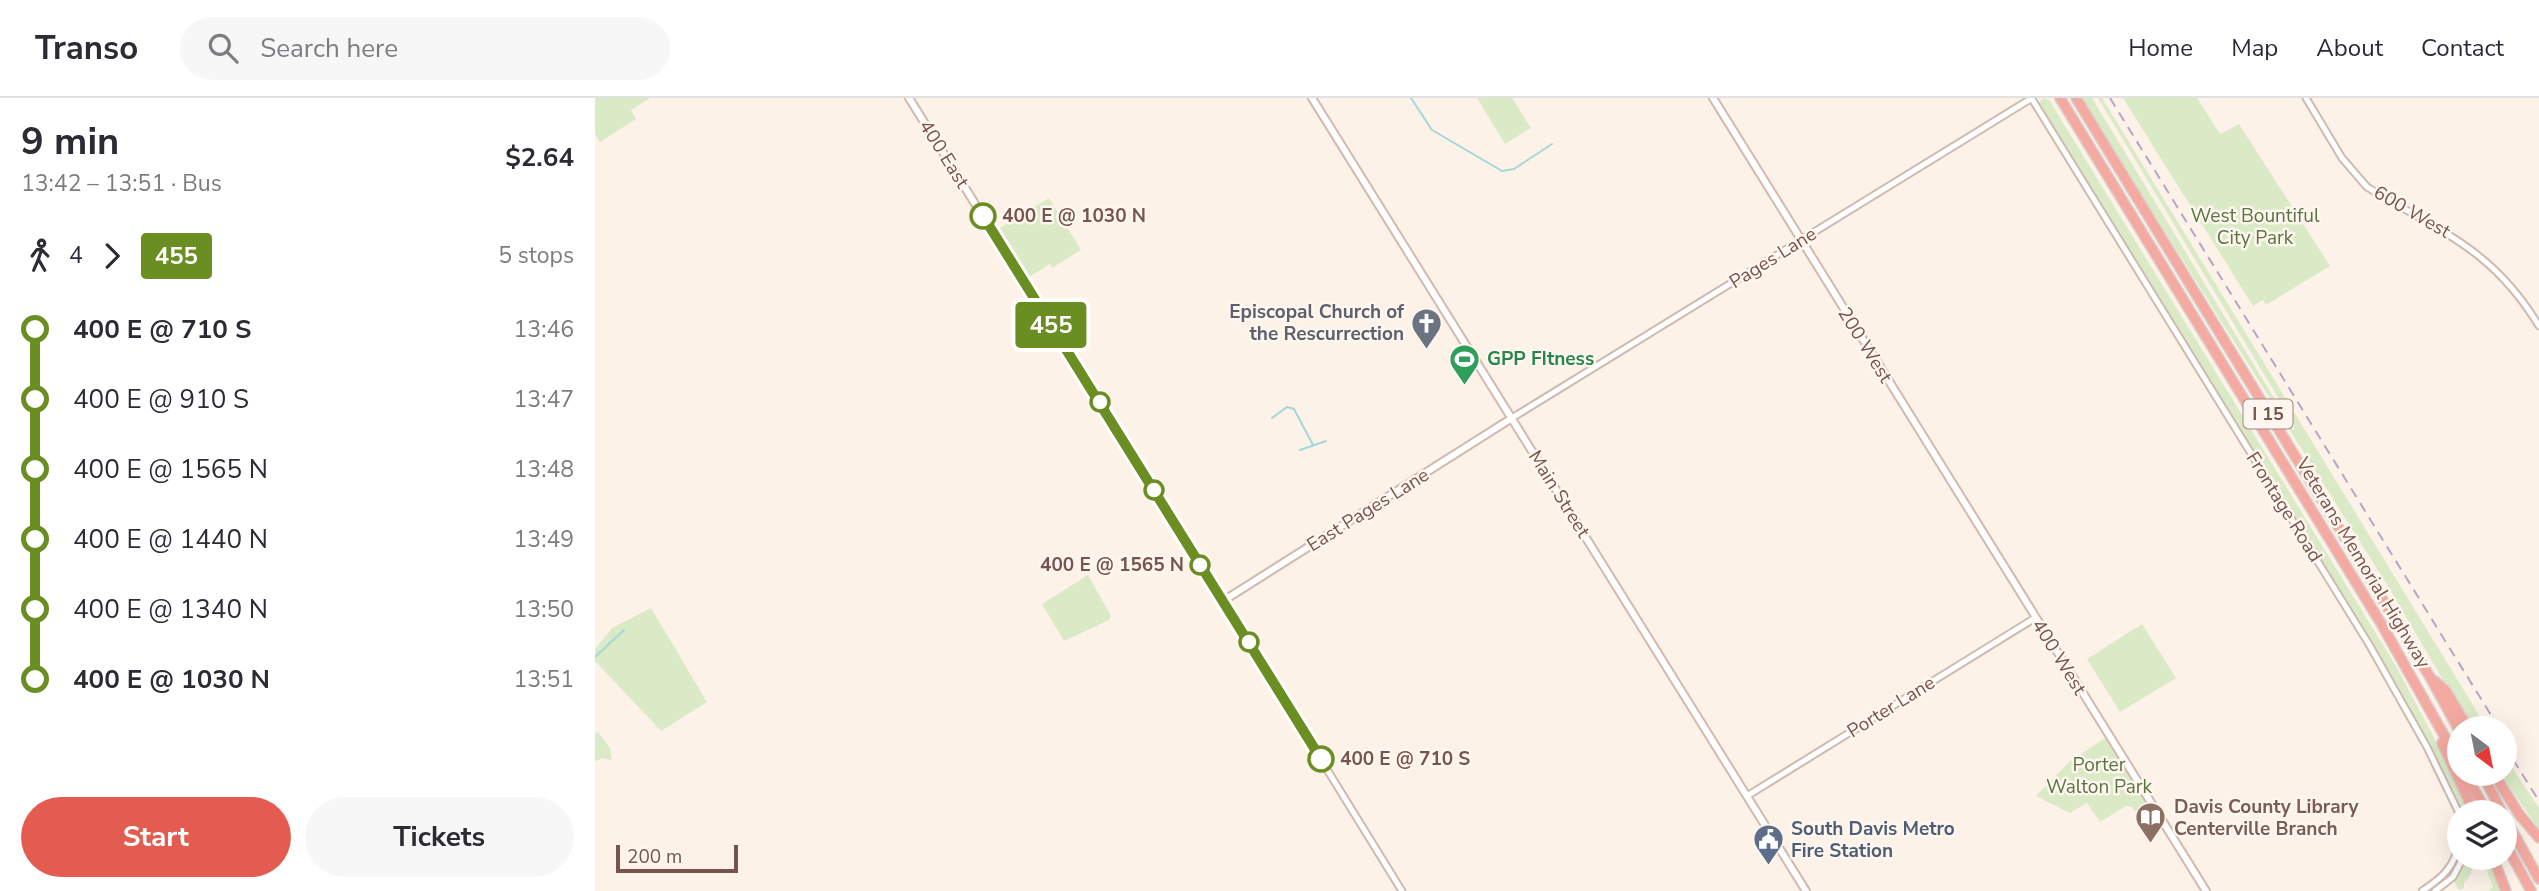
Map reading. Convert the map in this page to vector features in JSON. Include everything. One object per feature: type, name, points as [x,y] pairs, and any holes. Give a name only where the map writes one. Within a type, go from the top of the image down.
[{"type":"highway","name":"Veterans Memorial Highway","points":[[2076,98],[2451,716]]},
{"type":"highway","name":"Veterans Memorial Highway","points":[[2061,100],[2382,625],[2447,741]]},
{"type":"highway","points":[[2430,677],[2446,691],[2461,716]]},
{"type":"highway","points":[[2420,693],[2469,800]]},
{"type":"highway","points":[[2502,786],[2519,814],[2539,838]]},
{"type":"highway","points":[[2517,839],[2539,878]]},
{"type":"highway","points":[[2517,865],[2531,891]]},
{"type":"highway","points":[[2498,870],[2506,891]]},
{"type":"main road","name":"400 East","points":[[909,98],[1223,601]]},
{"type":"main road","name":"Main Street","points":[[1312,98],[1806,891]]},
{"type":"main road","points":[[1713,98],[1801,241]]},
{"type":"main road","name":"200 West","points":[[1801,241],[1913,423]]},
{"type":"main road","name":"East Pages Lane","points":[[1223,601],[1512,418]]},
{"type":"main road","name":"400 West","points":[[1913,423],[2206,891]]},
{"type":"street","name":"Pages Lane","points":[[1512,418],[2032,98]]},
{"type":"street","name":"Frontage Road","points":[[2032,98],[2370,646],[2453,800]]},
{"type":"street","name":"600 West","points":[[2306,98],[2342,158],[2367,187],[2473,250],[2503,276],[2539,326]]},
{"type":"street","points":[[2532,315],[2539,310]]},
{"type":"street","points":[[1223,601],[1402,891]]},
{"type":"street","name":"Porter Lane","points":[[1747,796],[2035,618]]},
{"type":"street","points":[[2422,891],[2441,878],[2447,870]]},
{"type":"street","points":[[2435,891],[2457,870]]},
{"type":"green space","points":[[595,98],[650,98],[631,110],[636,119],[600,142],[595,134]]},
{"type":"green space","points":[[1477,98],[1512,98],[1531,128],[1505,144]]},
{"type":"green space","points":[[2044,98],[2049,100],[2397,668],[2447,766],[2447,780],[2367,633],[2293,516],[2281,490],[2264,468],[2038,103]]},
{"type":"green space","points":[[2081,98],[2092,98],[2294,431],[2294,424],[2098,98],[2102,98],[2480,716],[2464,716],[2389,588]]},
{"type":"green space","name":"West Bountiful City Park","points":[[2123,98],[2197,98],[2220,134],[2239,124],[2330,266],[2266,305],[2263,300],[2253,306]]},
{"type":"green space","points":[[1049,198],[1081,250],[1052,268],[1050,264],[1027,278],[997,230]]},
{"type":"green space","points":[[1088,575],[1111,616],[1109,620],[1064,641],[1042,604]]},
{"type":"green space","points":[[651,608],[707,702],[661,731],[595,661],[595,649],[612,628]]},
{"type":"green space","points":[[2142,624],[2176,678],[2120,712],[2087,659]]},
{"type":"green space","points":[[598,732],[610,748],[612,760],[602,758],[595,762],[595,734]]},
{"type":"green space","name":"Porter Walton Park","points":[[2108,736],[2159,816],[2144,825],[2132,807],[2126,806],[2100,822],[2087,803],[2070,813],[2036,796],[2069,762]]},
{"type":"green space","points":[[2517,775],[2539,808],[2539,829],[2509,786],[2517,786]]},
{"type":"green space","points":[[2451,786],[2457,786],[2463,800],[2458,800]]},
{"type":"green space","points":[[2460,870],[2472,870],[2464,888],[2459,890],[2454,882]]},
{"type":"green space","points":[[2486,870],[2493,870],[2501,891],[2488,891],[2493,887]]},
{"type":"waterway","points":[[1411,98],[1432,130],[1502,171],[1514,169],[1552,144]]},
{"type":"waterway","points":[[1272,418],[1287,407],[1294,409],[1313,445]]},
{"type":"waterway","points":[[1300,450],[1326,441]]},
{"type":"waterway","points":[[595,657],[624,630]]},
{"type":"railway","points":[[2110,98],[2492,716]]},
{"type":"railway","points":[[2517,766],[2539,801]]},
{"type":"bus line","name":"455","points":[[983,216],[1321,759]]},
{"type":"place","name":"400 E @ 1030 N","points":[[983,216]]},
{"type":"place","name":"Episcopal Church of the Rescurrection","points":[[1427,350]]},
{"type":"place","name":"GPP FItness","points":[[1464,386]]},
{"type":"place","name":"400 E @ 1565 N","points":[[1200,565]]},
{"type":"place","name":"400 E @ 710 S","points":[[1321,759]]},
{"type":"place","name":"Davis County Library Centerville Branch","points":[[2151,845]]},
{"type":"place","name":"South Davis Metro Fire Station","points":[[1768,867]]}]
